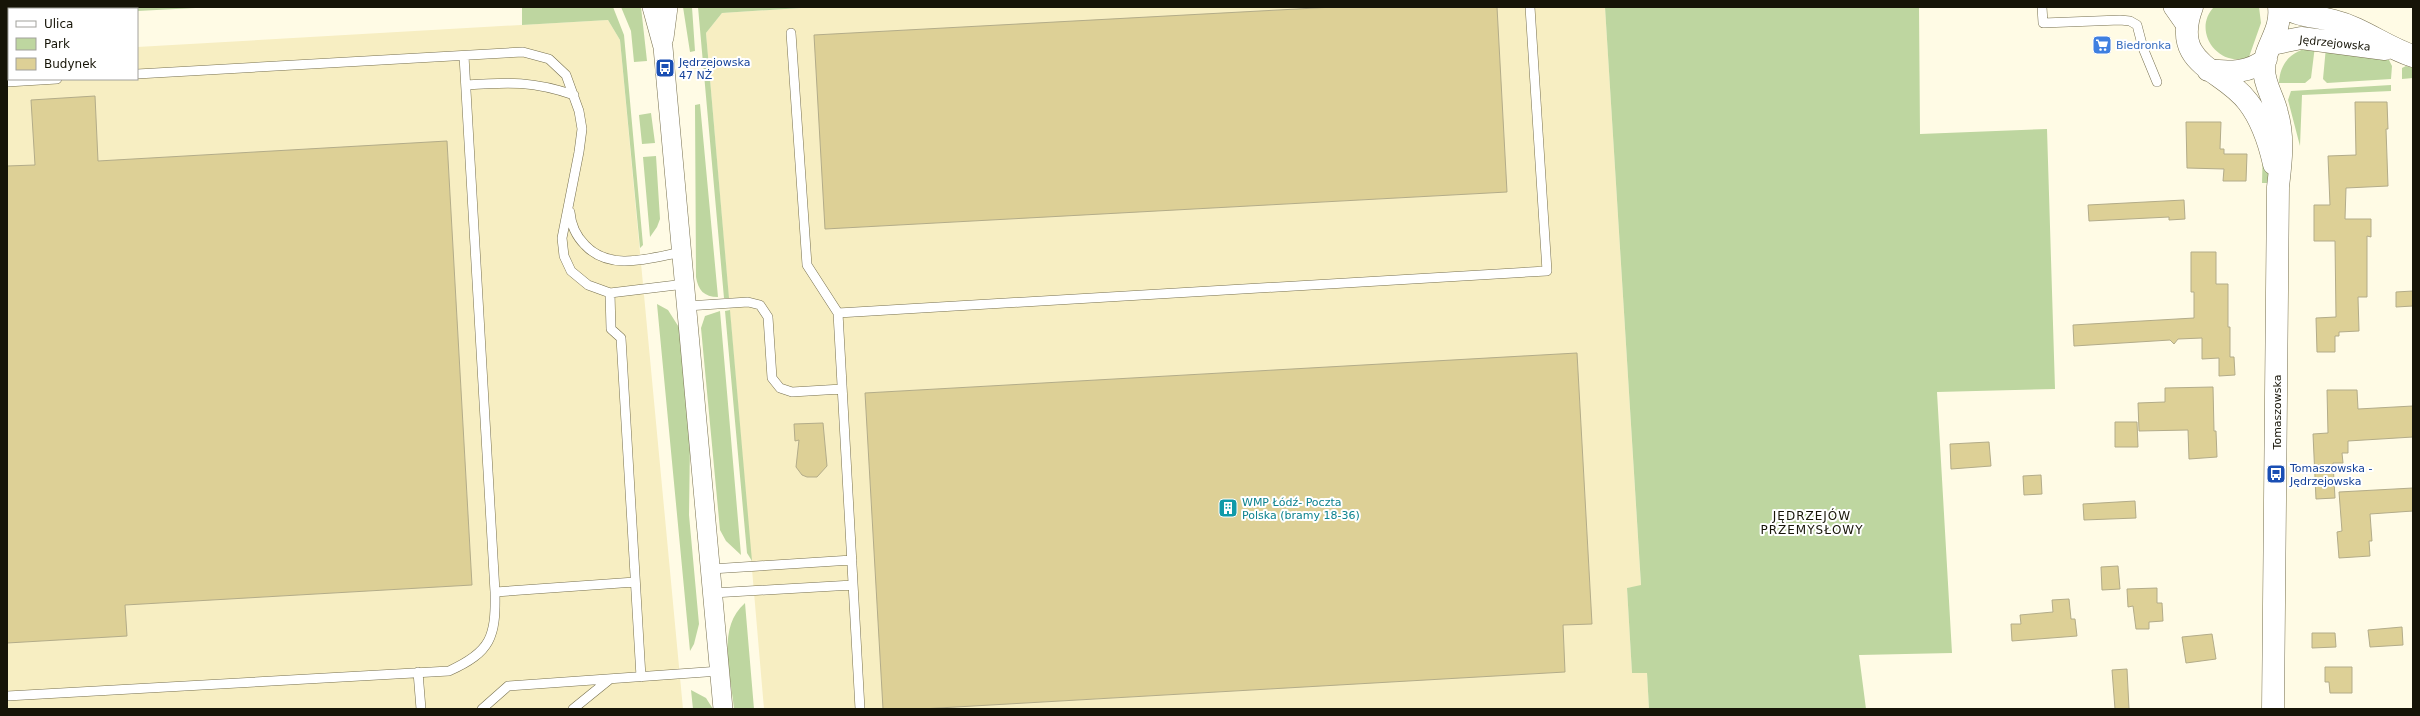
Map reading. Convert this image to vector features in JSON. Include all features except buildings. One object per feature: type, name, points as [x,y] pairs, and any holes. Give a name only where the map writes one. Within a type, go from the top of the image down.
[{"type":"street","points":[[652,7],[663,47],[723,709]]},
{"type":"street","points":[[663,47],[668,7]]},
{"type":"street","points":[[2173,7],[2189,17]]},
{"type":"street","name":"Tomaszowska","points":[[2273,709],[2278,187],[2281,131],[2277,111],[2265,79],[2269,51],[2279,26],[2279,7]]},
{"type":"street","name":"Jędrzejowska","points":[[2284,7],[2297,14],[2352,26],[2406,53]]},
{"type":"street","name":"Tomaszowska","points":[[2189,17],[2190,47],[2200,64],[2236,90],[2251,106],[2267,138],[2278,187]]},
{"type":"street","name":"Jędrzejowska","points":[[2208,70],[2232,72],[2255,67],[2269,51],[2301,38],[2406,53]]},
{"type":"lane","points":[[838,313],[1547,270],[1530,7]]},
{"type":"lane","points":[[2042,7],[2043,23],[2120,20],[2130,21],[2137,26],[2143,48],[2157,82]]},
{"type":"lane","points":[[791,33],[807,265],[838,313],[860,709]]},
{"type":"lane","points":[[138,74],[522,52],[550,59],[566,75],[574,95],[582,129],[570,203],[562,238],[564,256],[571,271],[588,285],[610,293],[685,284]]},
{"type":"lane","points":[[7,696],[449,671],[471,661],[485,647],[493,631],[495,592],[464,56]]},
{"type":"lane","points":[[7,82],[40,80]]},
{"type":"lane","points":[[466,85],[512,82],[530,83],[574,95]]},
{"type":"lane","points":[[570,203],[571,219],[577,237],[591,252],[606,260],[624,262],[682,252]]},
{"type":"lane","points":[[610,293],[611,330],[621,338],[641,677]]},
{"type":"lane","points":[[687,306],[748,302],[760,305],[768,317],[772,378],[780,388],[792,392],[842,389]]},
{"type":"lane","points":[[711,569],[852,560]]},
{"type":"lane","points":[[495,592],[635,582]]},
{"type":"lane","points":[[713,593],[853,585]]},
{"type":"lane","points":[[418,672],[421,709]]},
{"type":"lane","points":[[482,709],[508,686],[720,672]]},
{"type":"lane","points":[[573,709],[610,679]]},
{"type":"shaded area","points":[[817,7],[1605,7],[1641,586],[1627,588],[1632,673],[1647,673],[1649,709],[764,709],[706,33],[722,13]]},
{"type":"shaded area","points":[[608,20],[620,40],[683,709],[7,709],[7,55],[8,80],[138,80],[138,47]]},
{"type":"green space","points":[[7,7],[215,7],[138,11],[138,8],[8,8],[7,18]]},
{"type":"green space","points":[[613,7],[624,35],[643,245],[640,248],[620,40],[608,20],[522,25],[522,8]]},
{"type":"green space","points":[[621,7],[641,7],[647,61],[634,62],[631,31]]},
{"type":"green space","points":[[683,7],[692,7],[695,51],[690,52]]},
{"type":"green space","points":[[698,7],[817,7],[722,13],[706,33],[729,298],[724,298]]},
{"type":"green space","points":[[1605,7],[1919,7],[1920,134],[2047,129],[2055,389],[1937,392],[1952,653],[1859,655],[1866,709],[1649,709],[1647,673],[1632,673],[1627,588],[1641,585]]},
{"type":"green space","points":[[2214,7],[2259,7],[2261,23],[2249,57],[2238,59],[2228,58],[2219,53],[2212,46],[2207,37],[2206,27],[2208,17]]},
{"type":"green space","points":[[2315,46],[2311,78],[2305,83],[2279,83],[2282,68],[2285,62],[2295,53]]},
{"type":"green space","points":[[2326,47],[2369,53],[2389,60],[2392,66],[2391,79],[2327,83],[2323,79]]},
{"type":"green space","points":[[2406,66],[2413,68],[2413,78],[2402,79],[2402,68]]},
{"type":"green space","points":[[2391,85],[2391,91],[2302,95],[2300,146],[2288,100],[2291,91]]},
{"type":"green space","points":[[700,104],[718,297],[709,296],[702,292],[698,286],[696,277],[695,105]]},
{"type":"green space","points":[[651,113],[655,143],[642,144],[639,115]]},
{"type":"green space","points":[[2263,145],[2269,172],[2268,183],[2262,183]]},
{"type":"green space","points":[[656,156],[660,219],[657,227],[650,237],[643,157]]},
{"type":"green space","points":[[657,304],[668,310],[680,329],[690,443],[689,515],[699,624],[694,644],[690,651]]},
{"type":"green space","points":[[730,310],[752,561],[747,553],[725,311]]},
{"type":"green space","points":[[720,311],[741,555],[726,541],[720,530],[701,328],[705,316]]},
{"type":"green space","points":[[745,603],[754,709],[734,709],[729,667],[728,639],[731,625],[736,613]]},
{"type":"green space","points":[[691,690],[706,698],[713,709],[693,709]]},
{"type":"place","name":"Biedronka","points":[[2102,45]]},
{"type":"place","name":"Jędrzejowska 47 NŻ","points":[[665,68]]},
{"type":"place","name":"Tomaszowska - Jędrzejowska","points":[[2276,474]]},
{"type":"place","name":"WMP Łódź- Poczta Polska (bramy 18-36)","points":[[1228,508]]},
{"type":"district","name":"JĘDRZEJÓW PRZEMYSŁOWY","points":[[1812,523]]}]
